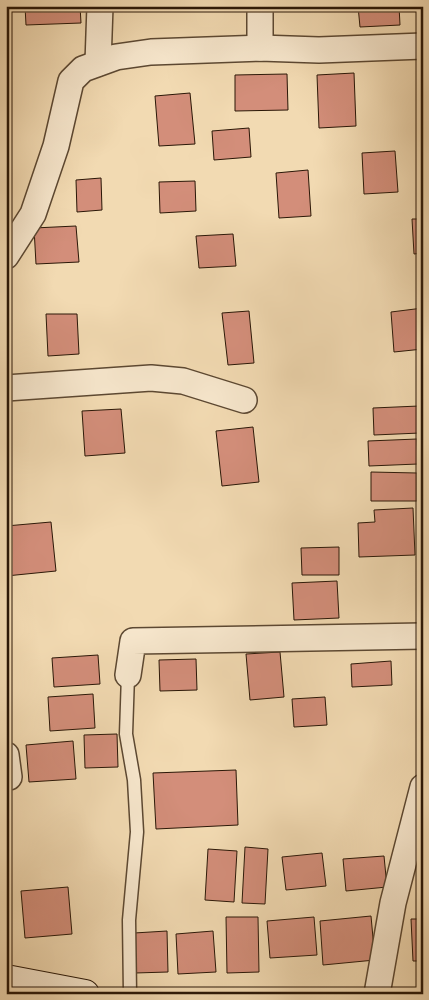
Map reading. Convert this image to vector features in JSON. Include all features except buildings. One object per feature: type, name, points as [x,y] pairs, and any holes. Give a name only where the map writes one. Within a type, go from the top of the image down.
[{"type":"main road","points":[[6,979],[85,994]]},
{"type":"street","points":[[98,63],[100,6]]},
{"type":"street","points":[[260,6],[260,48]]},
{"type":"street","points":[[6,256],[33,214],[56,146],[72,81],[83,69],[116,57],[151,52],[260,48],[318,50],[423,46]]},
{"type":"street","points":[[6,388],[151,378],[183,381],[244,400]]},
{"type":"street","points":[[128,675],[133,641],[423,636]]},
{"type":"street","points":[[377,994],[393,903],[423,787]]},
{"type":"lane","points":[[128,675],[126,734],[134,780],[137,832],[129,920],[130,994]]}]
